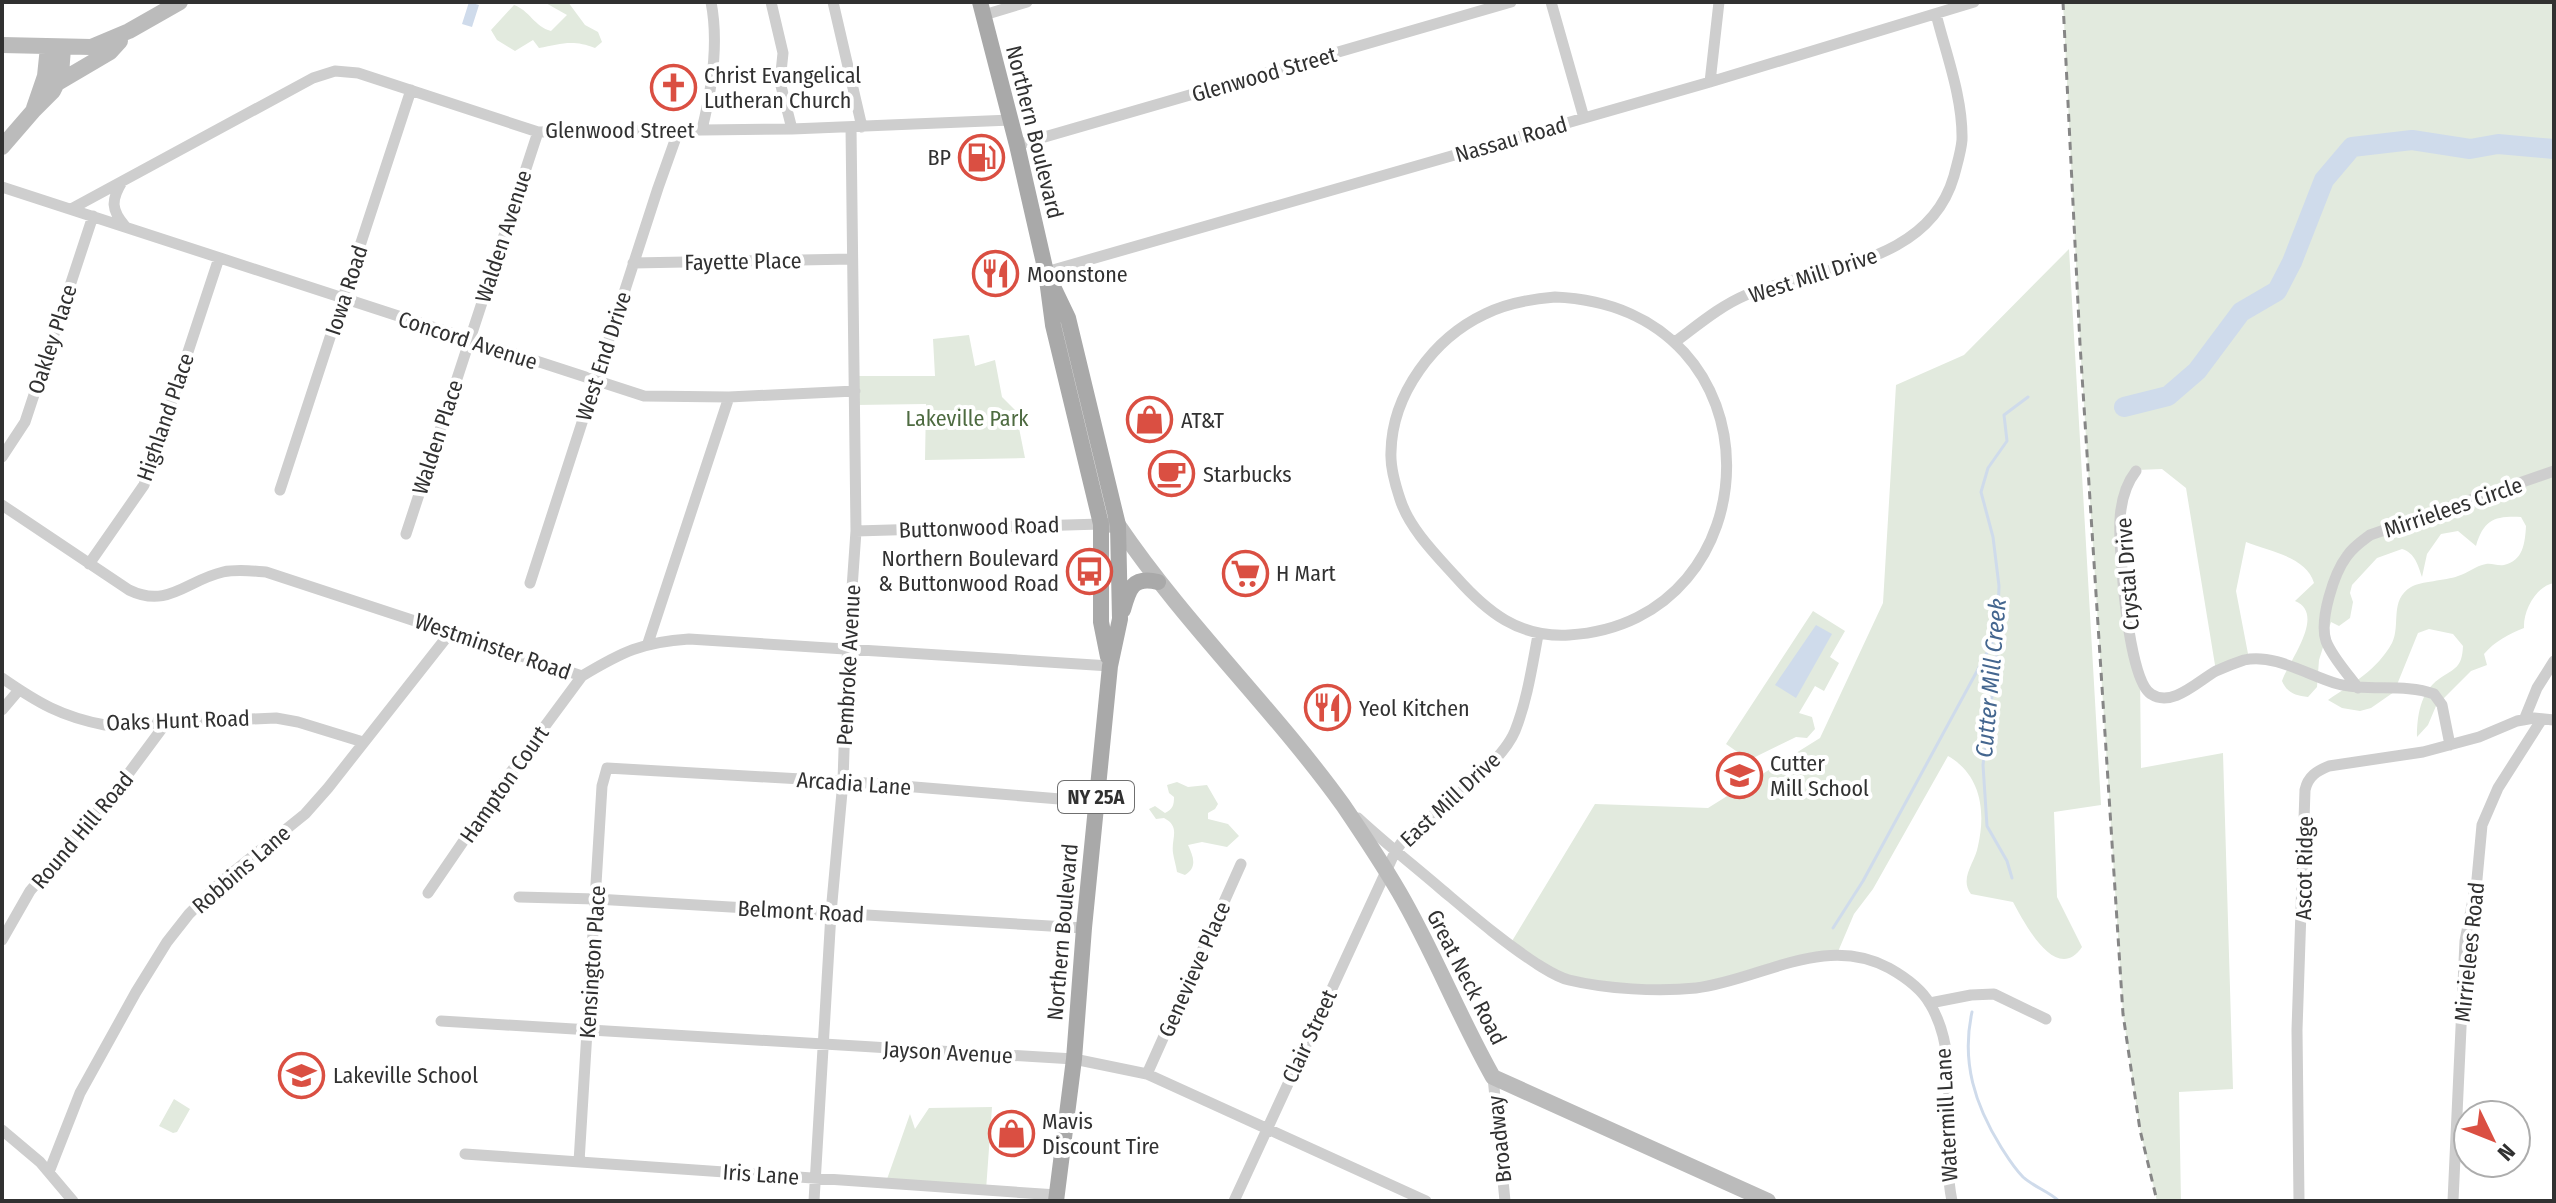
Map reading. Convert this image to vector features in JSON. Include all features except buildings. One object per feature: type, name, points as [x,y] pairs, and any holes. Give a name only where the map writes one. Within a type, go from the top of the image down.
[{"type":"main road","points":[[2,45],[91,47],[129,31],[180,2]]},
{"type":"main road","name":"Northern Boulevard","points":[[982,8],[1046,272],[1068,318],[1109,524],[1120,619],[1110,666],[1074,1059],[1056,1198]]},
{"type":"main road","points":[[2,147],[59,82],[110,52],[129,31]]},
{"type":"main road","points":[[55,47],[59,82]]},
{"type":"main road","points":[[34,110],[55,47]]},
{"type":"main road","name":"Northern Boulevard","points":[[1109,524],[1101,622],[1110,666]]},
{"type":"main road","name":"Great Neck Road","points":[[1109,524],[1342,805],[1399,892],[1493,1077],[1768,1201]]},
{"type":"main road","points":[[1120,619],[1126,598],[1135,584],[1144,580],[1158,582]]},
{"type":"street","points":[[702,129],[713,59],[711,2]]},
{"type":"street","points":[[771,2],[783,53],[780,82],[792,129]]},
{"type":"street","name":"Pembroke Avenue","points":[[814,1201],[831,913],[843,781],[856,531],[852,259],[856,127],[833,2]]},
{"type":"street","points":[[982,8],[1027,2]]},
{"type":"street","name":"Glenwood Street","points":[[1017,145],[1511,2]]},
{"type":"street","points":[[1551,2],[1584,118]]},
{"type":"street","points":[[1710,82],[1719,2]]},
{"type":"street","name":"Nassau Road","points":[[1046,272],[1710,82],[1974,2]]},
{"type":"street","name":"West Mill Drive","points":[[1675,342],[1712,314],[1745,295],[1879,256],[1910,238],[1933,216],[1951,186],[1962,140],[1960,114],[1936,14]]},
{"type":"street","name":"Glenwood Street","points":[[71,209],[313,78],[335,71],[358,73],[538,132],[792,129],[1011,120]]},
{"type":"street","name":"Iowa Road","points":[[280,490],[411,90]]},
{"type":"street","name":"West End Drive","points":[[530,583],[679,129]]},
{"type":"street","name":"Walden Avenue","points":[[469,341],[538,132]]},
{"type":"street","points":[[122,182],[112,206],[125,226]]},
{"type":"street","name":"Concord Avenue","points":[[2,187],[648,397],[855,391]]},
{"type":"street","name":"Oakley Place","points":[[2,457],[25,422],[93,216]]},
{"type":"street","name":"Highland Place","points":[[89,564],[144,485],[219,258]]},
{"type":"street","name":"Fayette Place","points":[[633,263],[852,259]]},
{"type":"street","points":[[1567,297],[1603,302],[1633,313],[1675,342],[1701,373],[1718,411],[1726,488],[1716,528],[1704,554],[1670,594],[1642,613],[1600,630],[1569,635],[1538,635],[1511,625],[1480,604],[1446,567],[1411,521],[1401,502],[1390,454],[1392,435],[1401,405],[1414,378],[1445,341],[1464,326],[1485,314],[1531,299],[1567,297]]},
{"type":"street","name":"Walden Place","points":[[406,534],[469,341]]},
{"type":"street","points":[[648,643],[729,397]]},
{"type":"street","name":"Crystal Drive","points":[[2136,471],[2123,493],[2120,536],[2126,620],[2146,690],[2160,698],[2173,697],[2216,671],[2249,659],[2268,660],[2358,688]]},
{"type":"street","name":"Mirrielees Circle","points":[[2358,688],[2326,642],[2324,631],[2331,591],[2348,554],[2370,535],[2554,471]]},
{"type":"street","name":"Westminster Road","points":[[2,505],[129,590],[156,597],[171,594],[222,572],[266,572],[582,676],[615,656],[648,643],[689,639],[1110,666]]},
{"type":"street","name":"Buttonwood Road","points":[[856,531],[1109,524]]},
{"type":"street","name":"Robbins Lane","points":[[49,1172],[80,1093],[167,942],[189,914],[222,881],[305,814],[450,633]]},
{"type":"street","name":"East Mill Drive","points":[[1385,871],[1404,839],[1485,769],[1514,734],[1538,635]]},
{"type":"street","points":[[2524,720],[2537,688],[2554,661]]},
{"type":"street","name":"Hampton Court","points":[[428,893],[508,776],[582,676]]},
{"type":"street","name":"Oaks Hunt Road","points":[[2,678],[54,711],[105,725],[276,718],[363,742]]},
{"type":"street","points":[[2358,688],[2407,689],[2434,694],[2442,705],[2450,745]]},
{"type":"street","points":[[2,710],[19,690]]},
{"type":"street","name":"Ascot Ridge","points":[[2299,1201],[2297,1030],[2306,787],[2316,772],[2329,766],[2423,752],[2479,737],[2524,720],[2548,720]]},
{"type":"street","name":"Mirrielees Road","points":[[2453,1201],[2465,941],[2477,879],[2482,825],[2498,788],[2548,720]]},
{"type":"street","name":"Round Hill Road","points":[[2,940],[30,891],[123,781],[166,723]]},
{"type":"street","name":"Kensington Place","points":[[579,1162],[602,786],[607,768],[611,768]]},
{"type":"street","name":"Arcadia Lane","points":[[611,768],[843,781],[1096,802]]},
{"type":"street","name":"Great Neck Road","points":[[1342,805],[1395,852]]},
{"type":"street","points":[[1395,852],[1493,934],[1556,976],[1568,980],[1631,988],[1694,988],[1727,983],[1799,960],[1832,954],[1878,962],[1904,976],[1930,1003],[1994,994],[2046,1019]]},
{"type":"street","name":"Genevieve Place","points":[[1147,1074],[1241,864]]},
{"type":"street","name":"Clair Street","points":[[1234,1201],[1385,871]]},
{"type":"street","name":"Belmont Road","points":[[519,897],[1084,928]]},
{"type":"street","name":"Watermill Lane","points":[[1930,1003],[1941,1028],[1946,1057],[1949,1111],[1947,1153],[1952,1201]]},
{"type":"street","name":"Jayson Avenue","points":[[441,1021],[1074,1059],[1147,1074],[1426,1201]]},
{"type":"street","name":"Broadway","points":[[1493,1077],[1505,1201]]},
{"type":"street","points":[[2,1130],[49,1172],[73,1201]]},
{"type":"street","name":"Iris Lane","points":[[465,1154],[816,1177],[1056,1198]]},
{"type":"green space","points":[[544,2],[568,2],[585,25],[598,32],[602,42],[595,48],[573,43],[539,48],[533,40],[515,51],[497,40],[491,30],[514,5],[551,31],[567,15]]},
{"type":"green space","points":[[2063,2],[2553,2],[2554,12],[2554,583],[2542,589],[2532,600],[2524,628],[2502,638],[2488,649],[2484,654],[2487,665],[2471,671],[2436,706],[2428,725],[2417,737],[2424,698],[2433,684],[2457,667],[2461,659],[2463,646],[2453,634],[2429,629],[2418,633],[2394,692],[2371,708],[2360,711],[2342,708],[2328,700],[2364,675],[2386,653],[2392,643],[2398,606],[2404,592],[2421,583],[2453,578],[2482,565],[2504,565],[2515,560],[2525,539],[2526,526],[2521,517],[2492,521],[2483,530],[2476,546],[2458,531],[2441,534],[2427,554],[2422,577],[2410,553],[2402,549],[2377,558],[2352,585],[2350,618],[2339,626],[2331,622],[2319,660],[2317,687],[2308,697],[2292,693],[2282,681],[2307,627],[2304,607],[2295,601],[2314,583],[2304,567],[2295,561],[2246,542],[2236,591],[2249,659],[2216,671],[2186,488],[2162,469],[2137,470],[2132,477],[2120,536],[2140,674],[2141,768],[2223,753],[2233,1089],[2179,1092],[2181,1201],[2157,1201],[2140,1130],[2123,1014],[2080,344]]},
{"type":"green space","points":[[2069,249],[2101,805],[2054,812],[2057,897],[2082,947],[2072,957],[2062,959],[2052,955],[2033,935],[2013,902],[1971,894],[1967,876],[1978,846],[1981,807],[1968,773],[1948,756],[1873,889],[1854,914],[1837,954],[1694,988],[1568,980],[1509,946],[1595,804],[1708,808],[1820,738],[1883,603],[1896,385],[1964,355]]},
{"type":"green space","name":"Lakeville Park","points":[[969,335],[975,366],[995,360],[1002,397],[1022,417],[1017,418],[1025,458],[925,460],[926,404],[855,405],[854,376],[935,376],[933,339]]},
{"type":"green space","points":[[1813,611],[1845,631],[1830,657],[1839,663],[1824,691],[1815,686],[1799,713],[1812,717],[1815,729],[1807,738],[1796,737],[1749,760],[1726,744]]},
{"type":"green space","points":[[1177,782],[1188,787],[1207,785],[1218,804],[1208,813],[1208,819],[1228,824],[1239,836],[1227,847],[1202,842],[1188,845],[1193,865],[1185,875],[1177,872],[1172,825],[1164,818],[1156,819],[1149,809],[1155,806],[1165,813],[1170,810],[1174,797],[1167,785]]},
{"type":"green space","points":[[174,1099],[190,1109],[177,1132],[173,1133],[159,1126]]},
{"type":"green space","points":[[992,1107],[986,1190],[886,1182],[910,1114],[915,1129],[929,1108]]},
{"type":"water","points":[[469,2],[479,5],[472,27],[462,24]]},
{"type":"water","points":[[1816,625],[1832,634],[1796,698],[1775,685]]},
{"type":"waterway","name":"Cutter Mill Creek","points":[[2124,407],[2168,396],[2197,371],[2241,312],[2277,291],[2292,262],[2324,180],[2352,147],[2412,140],[2470,149],[2498,144],[2554,149]]},
{"type":"waterway","name":"Cutter Mill Creek","points":[[2012,878],[2007,861],[1987,826],[1983,765],[1996,666],[1999,586],[1993,537],[1981,492],[1988,468],[2007,441],[2004,415],[2028,397]]},
{"type":"waterway","points":[[1833,928],[1863,881],[1995,638]]},
{"type":"waterway","name":"Cutter Mill Creek","points":[[1972,1012],[1969,1066],[1984,1115],[2020,1174],[2059,1201]]},
{"type":"railway","points":[[2063,2],[2080,344],[2123,1014],[2140,1130],[2157,1201]]},
{"type":"place","name":"Christ Evangelical Lutheran Church","points":[[673,88]]},
{"type":"place","name":"BP","points":[[982,157]]},
{"type":"place","name":"Moonstone","points":[[996,274]]},
{"type":"place","name":"AT&T","points":[[1150,420]]},
{"type":"place","name":"Starbucks","points":[[1172,474]]},
{"type":"place","name":"Northern Boulevard & Buttonwood Road","points":[[1090,571]]},
{"type":"place","name":"H Mart","points":[[1245,573]]},
{"type":"place","name":"Yeol Kitchen","points":[[1328,708]]},
{"type":"place","name":"Cutter Mill School","points":[[1739,776]]},
{"type":"place","name":"Lakeville School","points":[[302,1075]]},
{"type":"place","name":"Mavis Discount Tire","points":[[1011,1134]]}]
